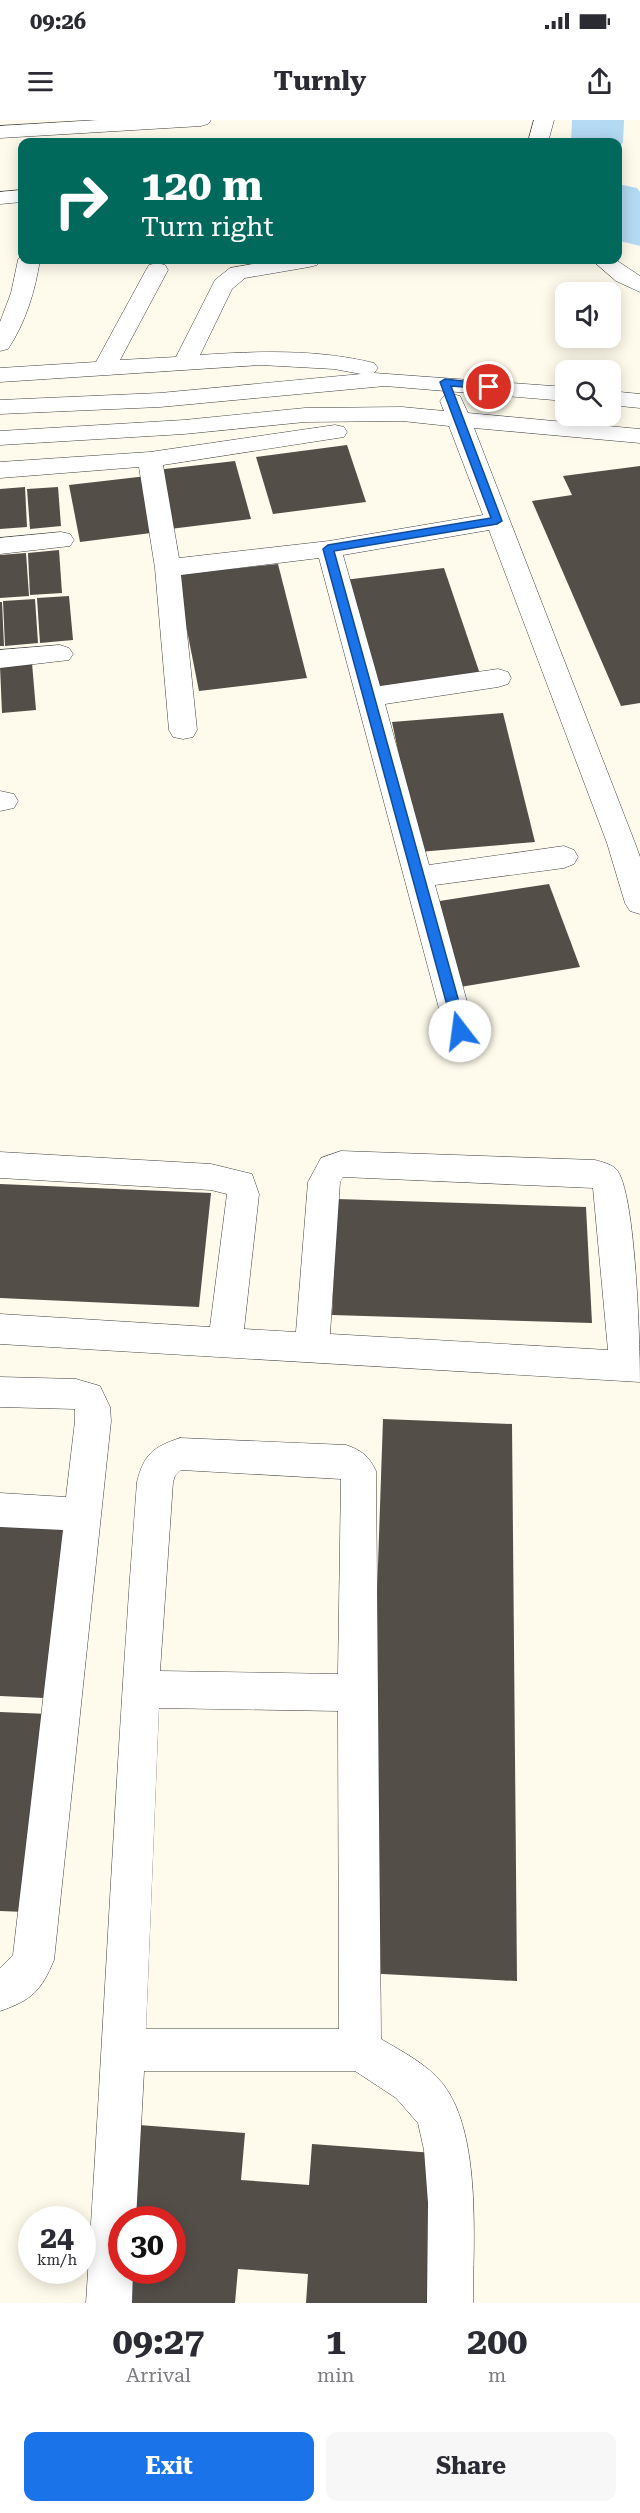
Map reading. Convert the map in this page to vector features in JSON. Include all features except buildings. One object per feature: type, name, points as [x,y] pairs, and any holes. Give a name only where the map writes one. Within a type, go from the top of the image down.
[{"type":"street","points":[[0,132],[201,120]]},
{"type":"street","points":[[539,138],[544,120]]},
{"type":"street","points":[[0,198],[18,196]]},
{"type":"street","points":[[0,344],[16,316],[25,289],[28,264]]},
{"type":"street","points":[[184,363],[223,285],[238,273],[287,264]]},
{"type":"street","points":[[608,264],[640,285]]},
{"type":"street","points":[[104,368],[158,270]]},
{"type":"street","points":[[0,375],[261,358],[334,362],[375,370],[385,379]]},
{"type":"street","points":[[0,407],[160,400],[385,379],[445,382],[555,393]]},
{"type":"street","points":[[445,382],[497,521],[630,842],[640,903]]},
{"type":"street","points":[[621,399],[640,401]]},
{"type":"street","points":[[0,470],[150,459],[314,436],[402,414]]},
{"type":"street","points":[[0,438],[184,426],[305,415],[402,414],[640,436]]},
{"type":"street","points":[[150,459],[168,568],[183,730]]},
{"type":"street","points":[[168,568],[328,549],[497,521]]},
{"type":"street","points":[[0,546],[61,540]]},
{"type":"street","points":[[328,549],[460,1031]]},
{"type":"street","points":[[0,659],[60,654]]},
{"type":"street","points":[[369,697],[498,678]]},
{"type":"street","points":[[418,877],[564,857]]},
{"type":"street","points":[[0,1329],[633,1366],[610,1190],[605,1179],[595,1173],[341,1164],[332,1167],[326,1174],[324,1182],[312,1347]]},
{"type":"street","points":[[0,1165],[211,1177],[240,1183],[243,1194],[225,1342]]},
{"type":"street","points":[[0,1392],[76,1394],[88,1397],[92,1407],[93,1421],[33,1960],[28,1972],[16,1983],[0,1990]]},
{"type":"street","points":[[109,2303],[124,2050],[140,1689],[155,1482],[159,1468],[166,1458],[180,1454],[337,1459],[354,1466],[358,1471],[360,2050]]},
{"type":"street","points":[[0,1510],[82,1514]]},
{"type":"street","points":[[140,1689],[357,1693]]},
{"type":"street","points":[[124,2050],[360,2050],[409,2081],[435,2109],[443,2133],[448,2167],[450,2303]]},
{"type":"waterway","points":[[597,138],[598,120]]},
{"type":"waterway","points":[[622,205],[640,229]]},
{"type":"route","points":[[460,1031],[328,549],[497,521],[445,382],[489,387]]}]
